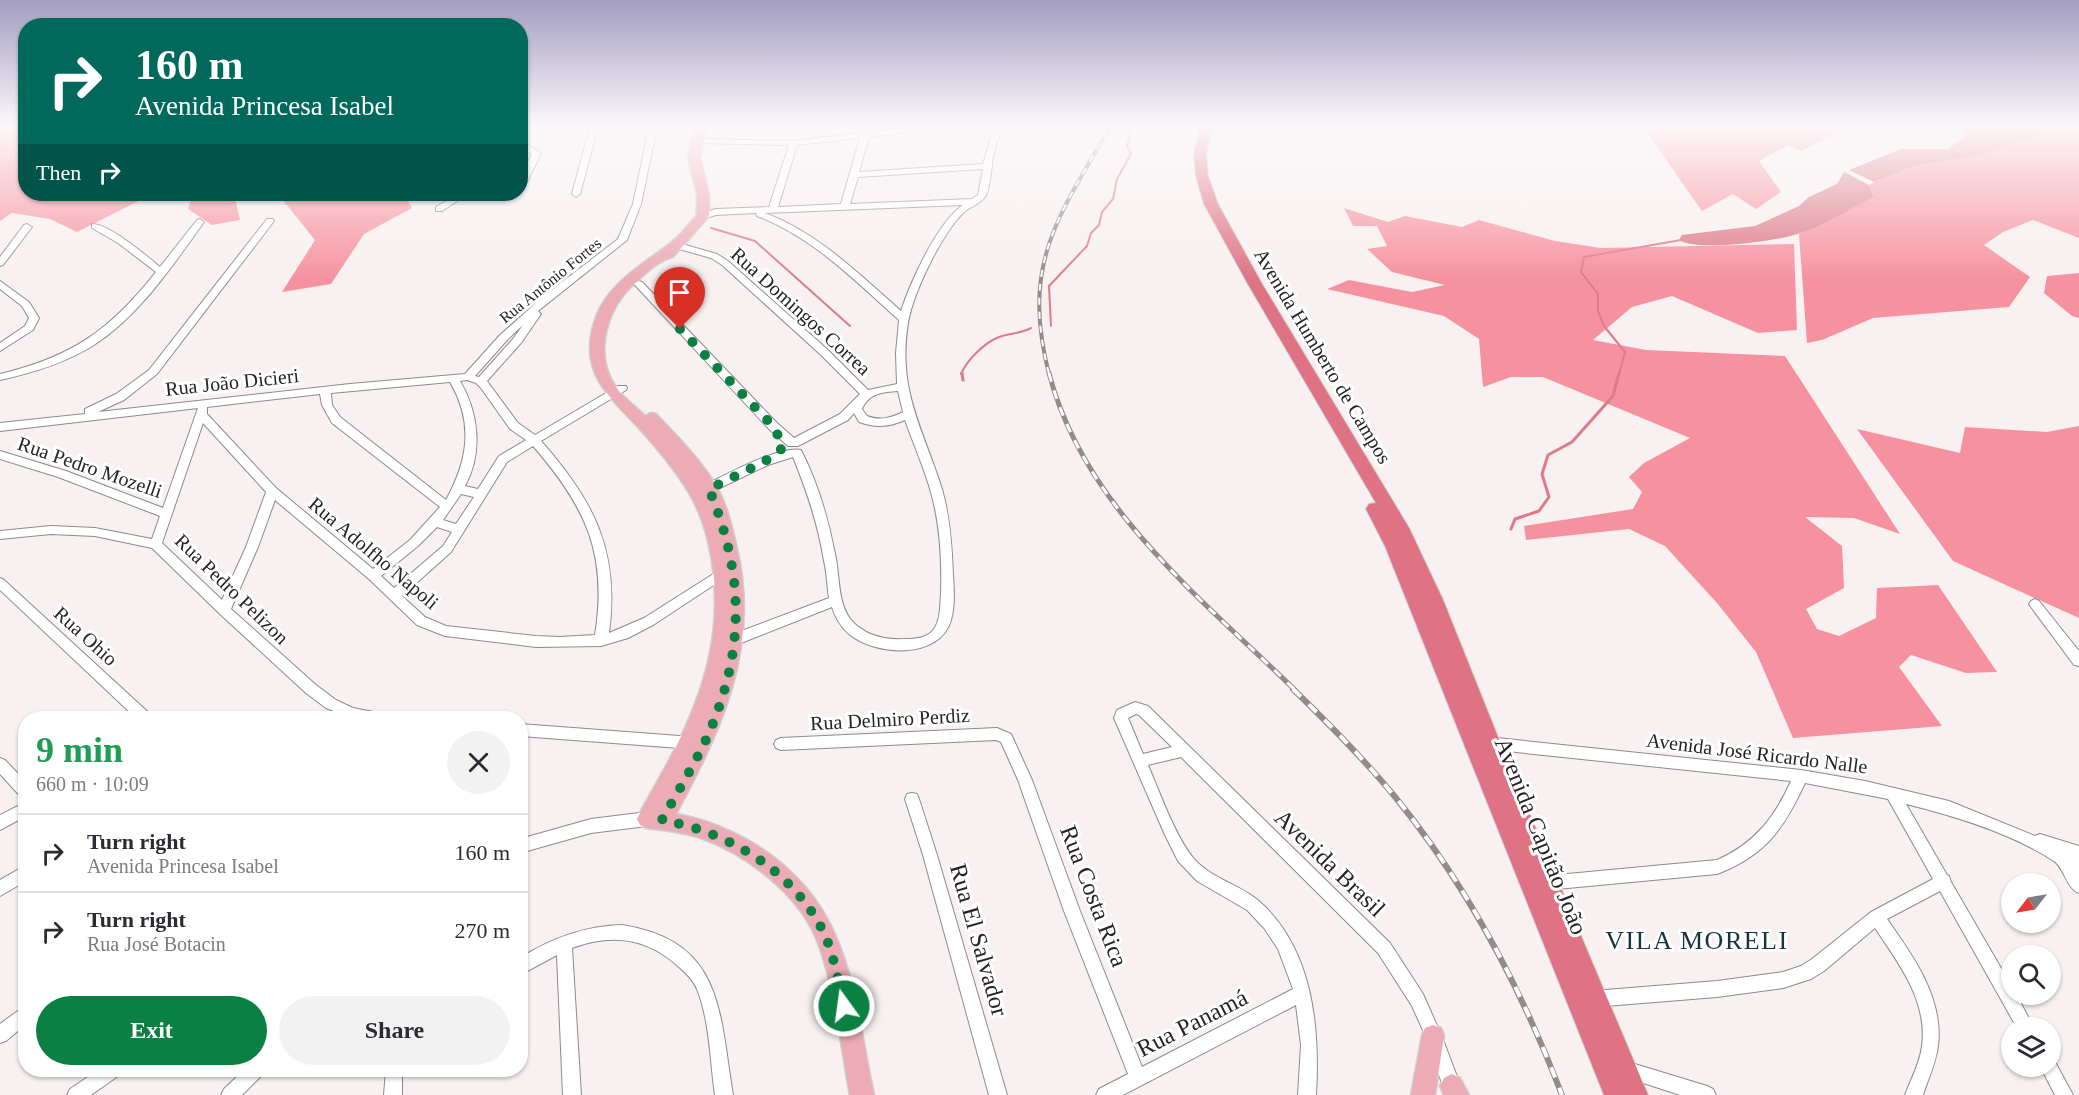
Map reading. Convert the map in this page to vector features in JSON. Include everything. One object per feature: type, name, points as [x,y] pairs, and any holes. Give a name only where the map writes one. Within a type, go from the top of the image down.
[{"type":"highway","name":"Avenida Humberto de Campos","points":[[1195,178],[1198,195],[1227,251],[1400,528],[1424,598]]},
{"type":"highway","name":"Avenida Humberto de Campos","points":[[1203,178],[1211,204],[1286,346]]},
{"type":"highway","name":"Avenida Capitão João","points":[[1424,598],[1617,1095]]},
{"type":"highway","name":"Avenida Capitão João","points":[[1481,742],[1546,883],[1635,1095]]},
{"type":"main road","points":[[617,390],[610,364],[609,336],[618,311],[639,284],[703,216],[703,194],[699,178]]},
{"type":"main road","points":[[675,245],[626,284],[612,300],[600,328],[598,358],[601,371],[617,390],[671,439],[703,491],[726,536],[733,569],[736,639],[719,706],[655,820],[702,829],[736,844],[765,864],[800,896],[821,927],[831,954],[862,1095]]},
{"type":"main road","points":[[697,744],[720,652],[724,621],[722,574],[703,491]]},
{"type":"main road","points":[[1423,1095],[1433,1036]]},
{"type":"street","points":[[576,194],[580,178]]},
{"type":"street","name":"Rua Antônio Fortes","points":[[468,377],[504,337],[565,283],[622,240],[637,204],[642,178]]},
{"type":"street","points":[[773,210],[783,178]]},
{"type":"street","points":[[845,207],[853,178]]},
{"type":"street","points":[[639,284],[773,426],[791,449],[807,478],[822,522],[832,571],[835,601],[846,624],[865,640],[883,645],[925,641],[934,638],[944,624],[948,602],[940,504],[909,413],[903,387],[904,319],[909,300],[920,276],[961,210],[982,195],[985,178]]},
{"type":"street","points":[[439,209],[452,201]]},
{"type":"street","points":[[703,216],[715,212],[975,202]]},
{"type":"street","points":[[783,221],[789,214],[801,209]]},
{"type":"street","points":[[748,211],[783,221],[838,262],[904,319]]},
{"type":"street","points":[[82,416],[120,397],[153,372],[270,221]]},
{"type":"street","points":[[0,377],[48,364],[91,341],[123,316],[200,222]]},
{"type":"street","points":[[95,226],[121,241],[160,271]]},
{"type":"street","points":[[0,263],[27,227]]},
{"type":"street","name":"Rua Domingos Correa","points":[[675,245],[714,256],[725,262],[824,352],[862,398]]},
{"type":"street","points":[[0,284],[26,304],[34,318],[29,328],[0,348]]},
{"type":"street","points":[[481,381],[518,341],[541,305]]},
{"type":"street","points":[[468,377],[481,381],[515,427],[532,439],[568,484],[586,513],[602,551],[608,581],[607,609],[601,641]]},
{"type":"street","name":"Rua João Dicieri","points":[[0,426],[82,416],[203,409],[325,390],[468,377]]},
{"type":"street","points":[[373,576],[407,552],[436,522],[458,489],[471,458],[472,431],[466,403],[454,379]]},
{"type":"street","points":[[703,491],[791,449],[844,417],[862,398],[879,389],[903,387]]},
{"type":"street","points":[[325,390],[327,405],[336,420],[447,507]]},
{"type":"street","points":[[394,596],[434,563],[447,549],[502,459],[617,390]]},
{"type":"street","points":[[862,398],[858,414],[863,419]]},
{"type":"street","name":"Rua Adolfho Napoli","points":[[203,409],[272,491],[373,576],[421,621],[445,631],[570,644],[601,641],[638,627],[722,574]]},
{"type":"street","name":"Rua Pedro Pelizon","points":[[203,409],[156,544],[224,610],[324,699],[348,711]]},
{"type":"street","points":[[844,417],[854,416],[878,424],[909,413]]},
{"type":"street","name":"Rua Pedro Mozelli","points":[[0,455],[62,474],[167,514]]},
{"type":"street","points":[[458,489],[482,494]]},
{"type":"street","points":[[224,610],[252,547],[272,491]]},
{"type":"street","points":[[436,522],[460,530]]},
{"type":"street","points":[[0,535],[51,530],[95,532],[156,544]]},
{"type":"street","name":"Rua Ohio","points":[[0,583],[137,711]]},
{"type":"street","points":[[736,639],[835,601]]},
{"type":"street","points":[[2035,604],[2074,650],[2079,661]]},
{"type":"street","name":"Avenida Brasil","points":[[1139,761],[1121,718],[1122,714],[1135,708],[1143,710],[1384,948],[1404,972],[1417,996],[1455,1092]]},
{"type":"street","points":[[528,731],[697,744]]},
{"type":"street","name":"Rua Delmiro Perdiz","points":[[781,744],[1002,735]]},
{"type":"street","name":"Rua Costa Rica","points":[[1002,735],[1008,741],[1025,780],[1072,911],[1137,1077]]},
{"type":"street","name":"Avenida José Ricardo Nalle","points":[[1481,742],[1801,776],[1892,793],[1949,808],[2027,838],[2059,852],[2079,867]]},
{"type":"street","points":[[1182,751],[1139,761],[1178,848],[1186,860],[1200,874],[1252,905],[1280,935],[1291,956],[1301,994],[1308,1042],[1307,1095]]},
{"type":"street","points":[[0,764],[18,783]]},
{"type":"street","points":[[1546,883],[1717,867],[1733,862],[1750,852],[1763,840],[1784,814],[1801,776]]},
{"type":"street","points":[[1892,793],[2020,1017]]},
{"type":"street","name":"Rua El Salvador","points":[[912,799],[998,1095]]},
{"type":"street","points":[[0,825],[18,813]]},
{"type":"street","points":[[528,844],[591,826],[655,820]]},
{"type":"street","points":[[0,825],[18,821]]},
{"type":"street","points":[[2059,852],[2079,886]]},
{"type":"street","name":"Avenida José Ricardo Nalle","points":[[2059,852],[2079,853]]},
{"type":"street","points":[[0,890],[18,878]]},
{"type":"street","points":[[1593,999],[1716,989],[1782,980],[1805,973],[1876,917],[1944,881]]},
{"type":"street","points":[[1876,917],[1911,968],[1919,986],[1930,1025],[1930,1047],[1914,1095]]},
{"type":"street","points":[[528,963],[564,945],[597,933],[627,932],[649,936],[670,948],[702,982],[724,1095]]},
{"type":"street","points":[[564,945],[572,1095]]},
{"type":"street","name":"Rua Panamá","points":[[1105,1095],[1301,994]]},
{"type":"street","points":[[0,1035],[18,1020]]},
{"type":"street","points":[[1624,1069],[1707,1095]]},
{"type":"street","points":[[76,1095],[102,1077]]},
{"type":"street","points":[[233,1094],[249,1077]]},
{"type":"street","points":[[393,1095],[394,1077]]},
{"type":"street","points":[[2054,1077],[2064,1095]]},
{"type":"shaded area","points":[[0,178],[18,178],[18,201],[139,201],[77,232],[50,219],[12,213],[0,221]]},
{"type":"shaded area","points":[[1679,178],[1771,178],[1781,192],[1756,209],[1733,194],[1702,211]]},
{"type":"shaded area","points":[[1840,178],[1856,178],[1869,185],[1874,197],[1808,231],[1773,240],[1703,245],[1679,240],[1682,235],[1755,226],[1799,206],[1809,197],[1837,184]]},
{"type":"shaded area","points":[[1866,178],[1884,178],[1874,182]]},
{"type":"shaded area","points":[[1884,178],[2079,178],[2079,238],[2033,220],[2003,232],[1984,245],[2030,277],[2009,307],[1873,318],[1822,340],[1807,343],[1799,234],[1874,197],[1869,185]]},
{"type":"shaded area","points":[[191,201],[236,201],[240,220],[212,225],[188,209]]},
{"type":"shaded area","points":[[284,201],[408,201],[412,208],[364,234],[331,284],[282,292],[315,240]]},
{"type":"shaded area","points":[[1344,208],[1388,222],[1405,216],[1462,227],[1479,220],[1555,241],[1601,248],[1794,244],[1797,330],[1758,333],[1672,296],[1632,307],[1593,340],[1646,350],[1785,356],[1900,534],[1854,518],[1805,517],[1842,546],[1844,588],[1806,609],[1817,629],[1839,636],[1876,618],[1877,588],[1938,585],[1997,672],[1966,673],[1911,655],[1899,667],[1942,726],[1793,738],[1756,652],[1717,603],[1665,546],[1629,529],[1526,540],[1524,526],[1633,509],[1642,492],[1629,477],[1644,463],[1690,438],[1543,377],[1511,377],[1483,387],[1479,339],[1444,316],[1327,289],[1349,280],[1412,292],[1445,285],[1392,272],[1367,249],[1387,246],[1377,226],[1353,226]]},
{"type":"shaded area","points":[[2079,273],[2079,318],[2072,316],[2044,293],[2047,276]]},
{"type":"shaded area","points":[[2079,426],[2079,618],[1953,561],[1857,429],[1960,453],[1965,427],[2047,432]]},
{"type":"waterway","points":[[1051,326],[1049,286],[1087,246],[1091,233],[1099,225],[1102,212],[1113,199],[1118,178]]},
{"type":"waterway","points":[[711,228],[755,241],[850,326]]},
{"type":"waterway","points":[[1619,374],[1625,352],[1604,326],[1598,311],[1598,294],[1581,272],[1584,257],[1681,240]]},
{"type":"waterway","points":[[961,374],[972,358],[988,343],[999,337],[1031,328]]},
{"type":"waterway","points":[[962,373],[963,380]]},
{"type":"waterway","points":[[1511,529],[1515,519],[1539,511],[1549,497],[1542,474],[1548,455],[1572,442],[1613,396],[1619,373]]},
{"type":"railway","points":[[1049,374],[1041,336],[1039,302],[1042,272],[1049,244],[1060,217],[1080,178]]},
{"type":"railway","points":[[1049,373],[1065,421],[1089,466],[1117,507],[1185,584],[1295,690]]},
{"type":"railway","points":[[1293,689],[1384,784],[1447,867],[1470,903],[1511,978],[1562,1095]]},
{"type":"district","name":"VILA MORELI","points":[[1697,940]]},
{"type":"route","points":[[680,329],[773,426],[784,447],[764,462],[709,489],[726,536],[733,569],[736,639],[714,719],[662,820],[702,829],[736,844],[765,864],[800,896],[824,934],[844,1006]]}]
